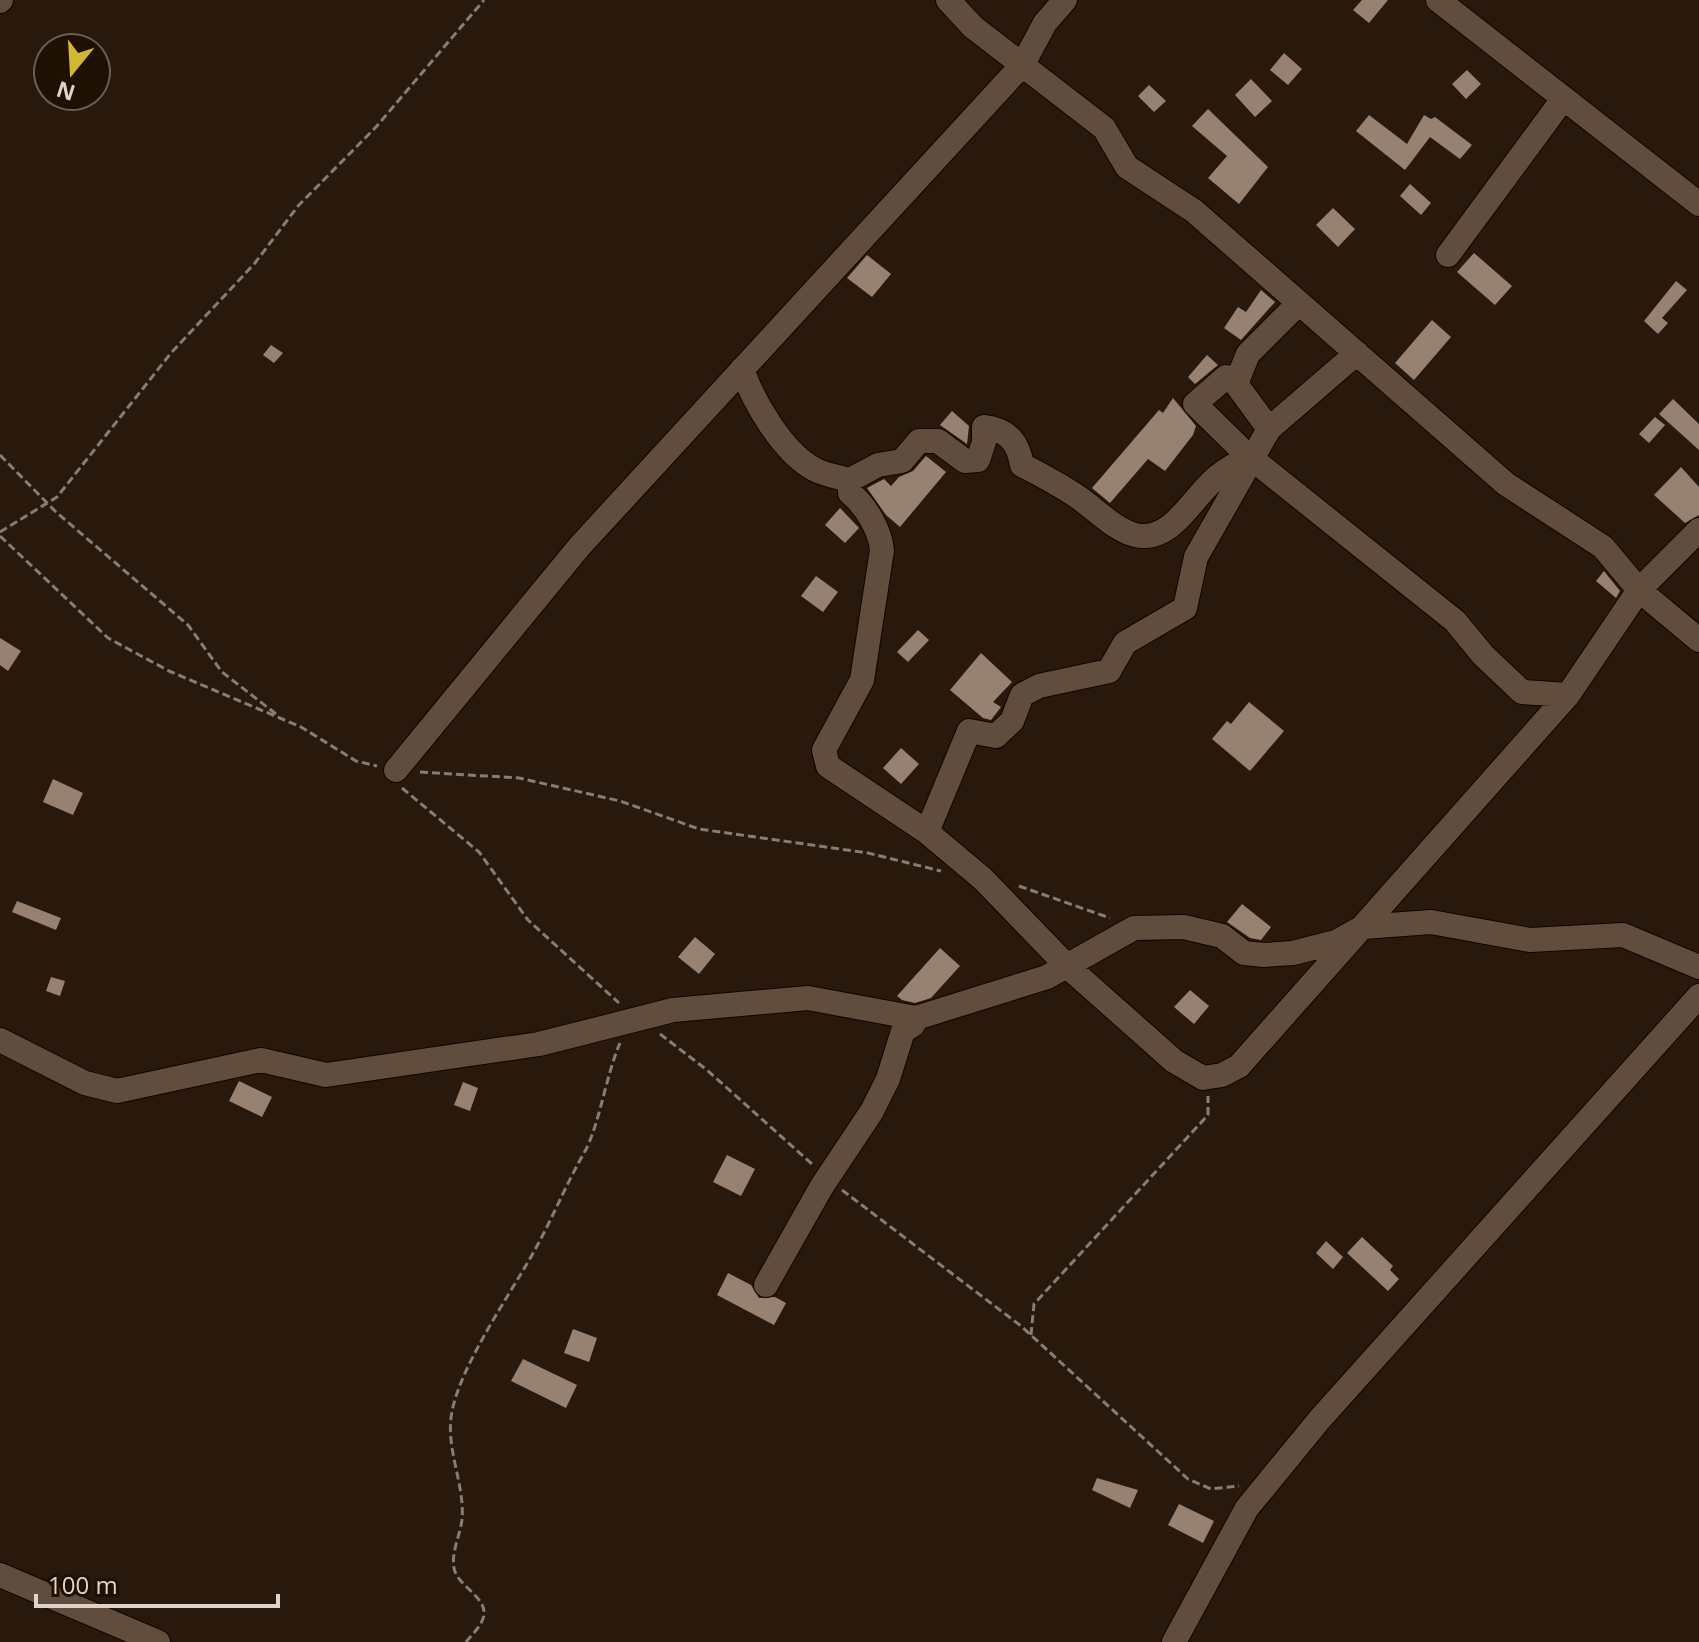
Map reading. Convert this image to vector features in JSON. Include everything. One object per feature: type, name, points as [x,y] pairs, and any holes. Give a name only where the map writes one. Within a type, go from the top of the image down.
[{"type":"street","points":[[948,0],[973,27],[1104,128],[1127,167],[1194,211],[1506,484],[1603,547],[1639,590],[1699,640]]},
{"type":"street","points":[[396,770],[579,547],[1023,64],[1045,23],[1065,0]]},
{"type":"street","points":[[1438,0],[1699,204]]},
{"type":"street","points":[[1448,255],[1563,99]]},
{"type":"street","points":[[1236,384],[1248,354],[1299,303]]},
{"type":"street","points":[[927,832],[969,731],[996,736],[1012,721],[1022,695],[1039,686],[1109,671],[1125,643],[1185,608],[1196,557],[1225,512],[1251,457],[1269,429],[1357,353]]},
{"type":"street","points":[[742,369],[753,400],[791,448],[813,469],[850,480],[878,465],[902,461],[919,441],[938,441],[965,461],[978,460],[984,442],[984,427],[1002,429],[1019,447],[1022,465],[1081,499],[1117,530],[1136,536],[1161,533],[1179,519],[1210,480],[1251,457]]},
{"type":"street","points":[[1269,429],[1236,384],[1226,377],[1195,404],[1251,457],[1455,621],[1483,655],[1522,692],[1568,695]]},
{"type":"street","points":[[850,480],[850,493],[881,536],[882,550],[862,680],[824,750],[828,766],[927,832],[983,879],[1067,966],[1174,1061],[1203,1078],[1222,1075],[1239,1066],[1568,695],[1639,590],[1699,530]]},
{"type":"street","points":[[0,1040],[85,1083],[117,1091],[261,1060],[326,1075],[539,1044],[673,1010],[808,998],[916,1018],[1047,977],[1134,928],[1184,927],[1222,936],[1244,953],[1264,955],[1293,953],[1336,942],[1363,927],[1431,922],[1530,940],[1623,935],[1699,967]]},
{"type":"street","points":[[1174,1642],[1247,1508],[1320,1419],[1699,996]]},
{"type":"street","points":[[766,1285],[888,1079],[903,1031],[913,1025],[916,1018]]},
{"type":"street","points":[[0,1575],[158,1642]]},
{"type":"path","points":[[484,0],[376,127],[298,206],[255,263],[171,353],[57,497],[0,534],[108,638],[169,671],[283,719],[356,761],[396,770],[519,778],[620,801],[699,829],[868,853],[1038,890],[1134,928]]},
{"type":"path","points":[[0,455],[47,504],[188,625],[222,672],[283,719]]},
{"type":"path","points":[[396,770],[402,790],[479,852],[528,920],[633,1020],[707,1070],[828,1180],[1031,1335],[1188,1479],[1211,1489],[1243,1486]]},
{"type":"path","points":[[466,1642],[483,1621],[483,1607],[477,1595],[462,1584],[454,1568],[462,1504],[451,1417],[464,1381],[505,1296],[532,1256],[573,1168],[586,1151],[609,1067],[633,1020]]},
{"type":"path","points":[[1031,1335],[1034,1304],[1208,1115]]},
{"type":"building","points":[[1362,0],[1388,0],[1369,23],[1353,10]]},
{"type":"building","points":[[1284,53],[1302,69],[1288,85],[1270,70]]},
{"type":"building","points":[[1467,70],[1481,84],[1466,99],[1452,84]]},
{"type":"building","points":[[1251,79],[1272,101],[1255,117],[1235,95]]},
{"type":"building","points":[[1149,85],[1166,101],[1154,112],[1138,96]]},
{"type":"building","points":[[1208,109],[1268,167],[1239,204],[1208,178],[1227,156],[1192,126]]},
{"type":"building","points":[[1369,115],[1407,144],[1424,115],[1431,119],[1435,117],[1472,145],[1460,159],[1430,137],[1405,170],[1356,131]]},
{"type":"building","points":[[1410,184],[1431,203],[1421,215],[1400,196]]},
{"type":"building","points":[[1333,208],[1355,229],[1338,247],[1316,225]]},
{"type":"building","points":[[1474,253],[1512,286],[1495,305],[1457,272]]},
{"type":"building","points":[[867,255],[891,274],[872,297],[847,278]]},
{"type":"building","points":[[1676,281],[1687,290],[1662,318],[1668,323],[1658,334],[1644,321]]},
{"type":"building","points":[[1261,290],[1275,302],[1241,340],[1224,328],[1238,307],[1246,312]]},
{"type":"building","points":[[1432,320],[1451,337],[1414,380],[1395,363]]},
{"type":"building","points":[[271,345],[283,353],[274,363],[263,355]]},
{"type":"building","points":[[1207,355],[1218,365],[1195,384],[1188,377]]},
{"type":"building","points":[[1173,398],[1196,426],[1193,435],[1165,471],[1148,459],[1110,503],[1092,488],[1159,410],[1163,413]]},
{"type":"building","points":[[1673,399],[1699,424],[1699,450],[1659,414]]},
{"type":"building","points":[[952,411],[969,426],[967,444],[940,425]]},
{"type":"building","points":[[1655,417],[1665,425],[1649,443],[1639,434]]},
{"type":"building","points":[[926,456],[946,472],[900,527],[886,515],[867,488],[884,479],[891,486],[899,477],[913,471]]},
{"type":"building","points":[[1681,467],[1699,487],[1699,515],[1685,523],[1654,495]]},
{"type":"building","points":[[840,508],[859,528],[845,543],[825,525]]},
{"type":"building","points":[[1604,571],[1620,591],[1616,598],[1596,581]]},
{"type":"building","points":[[816,576],[838,592],[823,612],[801,596]]},
{"type":"building","points":[[918,630],[929,640],[908,662],[897,652]]},
{"type":"building","points":[[0,638],[21,651],[8,671],[0,665]]},
{"type":"building","points":[[981,653],[1012,682],[993,702],[1001,707],[991,720],[983,718],[950,690]]},
{"type":"building","points":[[1249,702],[1284,731],[1250,771],[1212,739],[1227,721],[1231,724]]},
{"type":"building","points":[[901,748],[919,764],[901,784],[883,768]]},
{"type":"building","points":[[53,779],[83,793],[73,815],[43,802]]},
{"type":"building","points":[[17,901],[61,918],[56,930],[12,912]]},
{"type":"building","points":[[1242,904],[1271,927],[1261,940],[1250,938],[1227,922]]},
{"type":"building","points":[[695,937],[715,954],[699,974],[678,957]]},
{"type":"building","points":[[940,948],[960,966],[931,998],[915,1003],[897,996]]},
{"type":"building","points":[[51,977],[65,981],[60,996],[46,991]]},
{"type":"building","points":[[1190,990],[1209,1006],[1194,1024],[1174,1007]]},
{"type":"building","points":[[239,1081],[272,1097],[262,1117],[229,1101]]},
{"type":"building","points":[[463,1082],[478,1088],[470,1111],[454,1105]]},
{"type":"building","points":[[727,1155],[755,1169],[741,1196],[713,1182]]},
{"type":"building","points":[[1362,1237],[1393,1266],[1390,1270],[1399,1279],[1388,1291],[1347,1253]]},
{"type":"building","points":[[1326,1241],[1343,1257],[1333,1269],[1316,1253]]},
{"type":"building","points":[[728,1273],[751,1285],[759,1298],[775,1297],[786,1303],[774,1325],[717,1295]]},
{"type":"building","points":[[573,1329],[597,1338],[589,1362],[564,1353]]},
{"type":"building","points":[[523,1359],[577,1385],[566,1408],[511,1381]]},
{"type":"building","points":[[1097,1478],[1138,1490],[1130,1508],[1092,1490]]},
{"type":"building","points":[[1179,1504],[1214,1521],[1203,1543],[1168,1525]]}]
